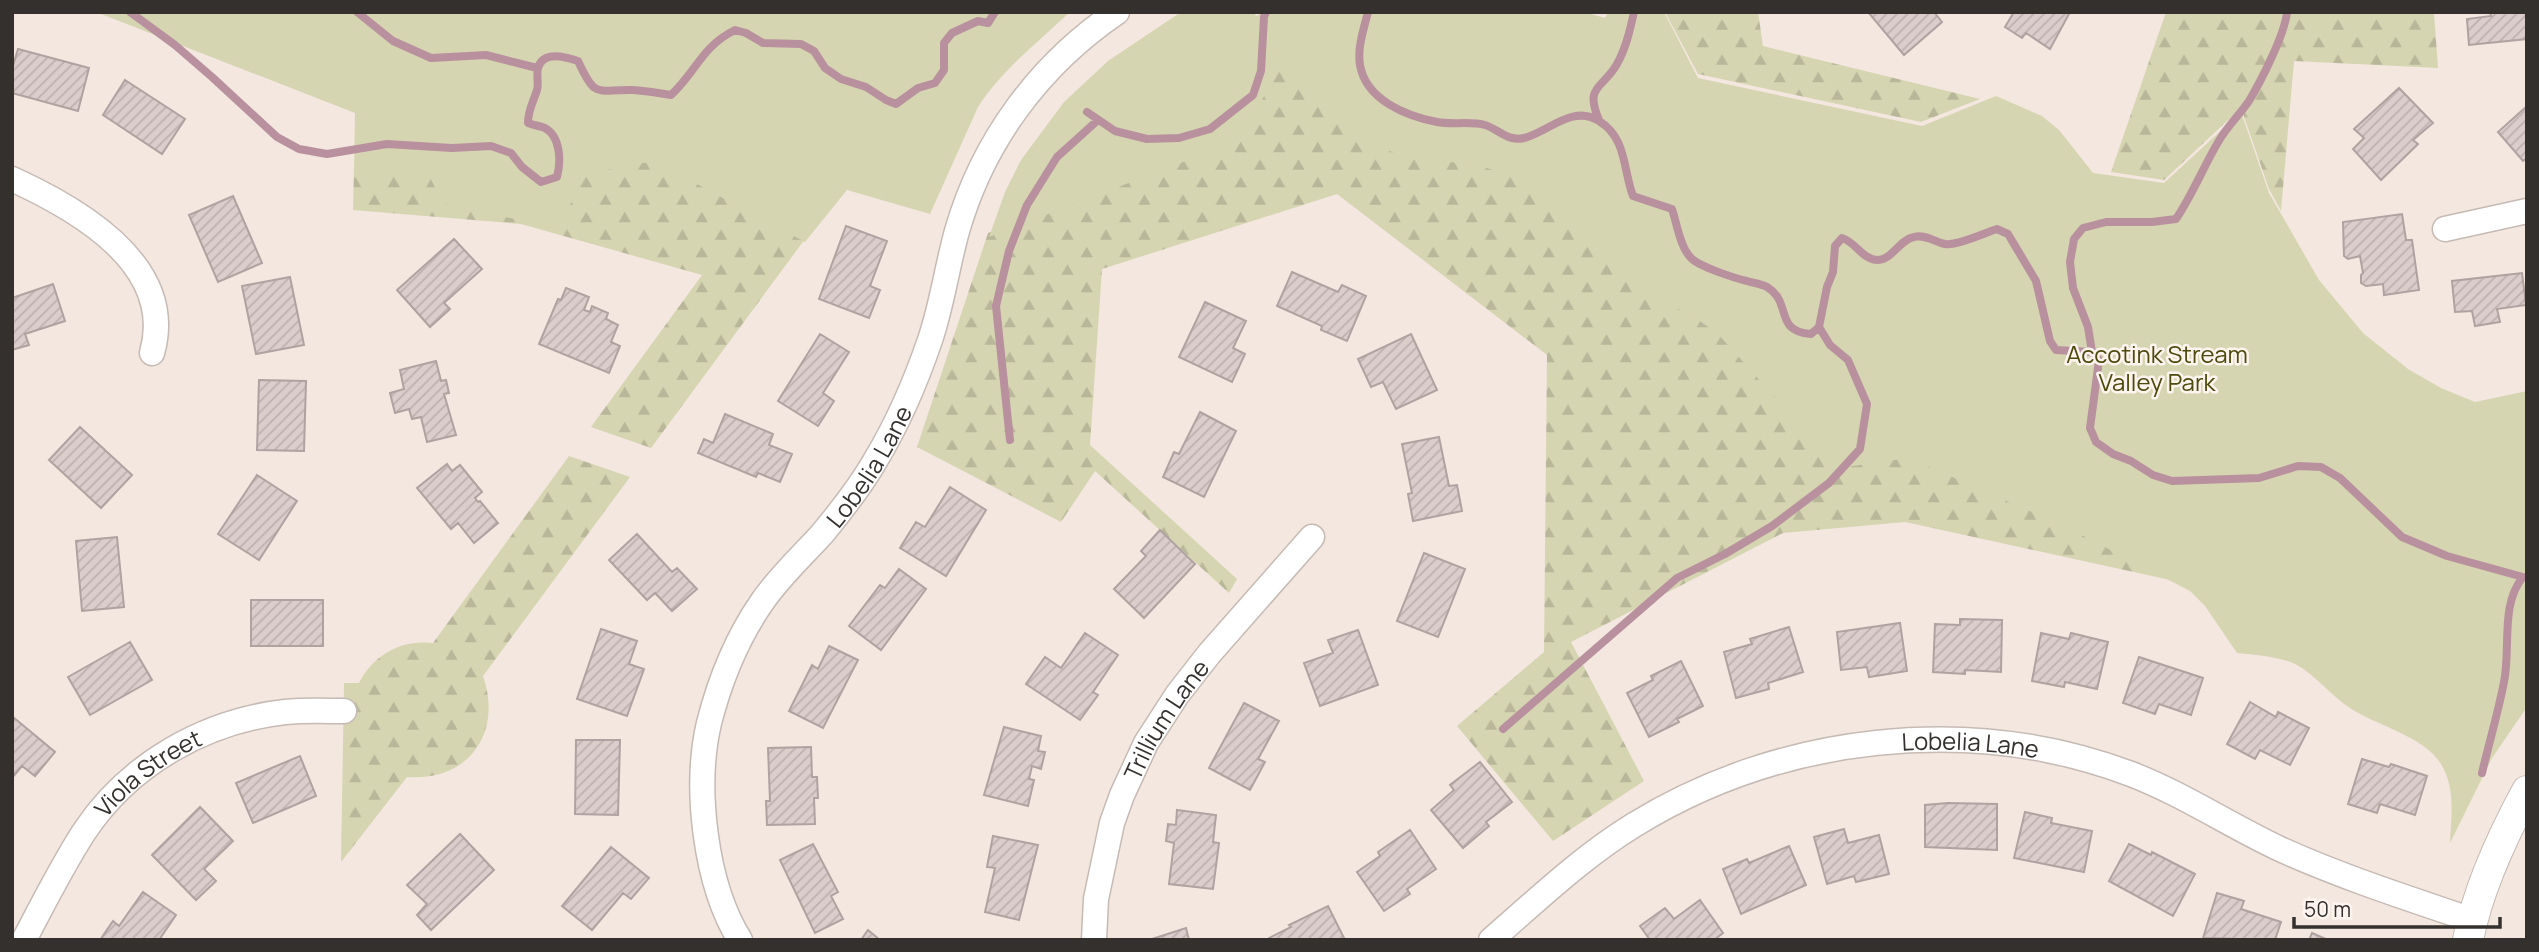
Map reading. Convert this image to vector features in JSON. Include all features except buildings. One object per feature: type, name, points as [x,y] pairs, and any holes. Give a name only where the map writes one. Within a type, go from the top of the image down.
[{"type":"street","name":"Lobelia Lane","points":[[740,940],[716,887],[706,836],[703,780],[708,726],[719,686],[736,647],[762,602],[852,497],[894,426],[931,338],[958,230],[970,195],[1004,125],[1023,98],[1072,46],[1117,12]]},
{"type":"street","points":[[12,179],[49,196],[83,217],[125,252],[139,270],[149,291],[156,317],[156,340],[152,353]]},
{"type":"street","points":[[2445,229],[2527,211]]},
{"type":"street","name":"Trillium Lane","points":[[1094,940],[1096,899],[1112,823],[1146,743],[1177,695],[1201,665],[1312,537]]},
{"type":"street","name":"Viola Street","points":[[24,940],[86,829],[114,795],[144,768],[180,744],[232,722],[286,712],[344,711]]},
{"type":"street","name":"Lobelia Lane","points":[[1491,940],[1580,864],[1632,827],[1710,785],[1752,769],[1800,756],[1853,746],[1913,740],[1967,740],[2021,746],[2074,757],[2130,774],[2179,794],[2277,847],[2470,930]]},
{"type":"street","points":[[2470,930],[2507,827],[2527,791]]},
{"type":"green space","points":[[96,12],[1070,12],[1009,69],[978,107],[930,214],[847,190],[805,242],[654,161],[586,174],[558,228],[444,204],[429,176],[354,172],[355,113]]},
{"type":"green space","name":"Accotink Stream Valley Park","points":[[1181,12],[1254,12],[1256,16],[1264,12],[1584,12],[1605,18],[1608,12],[1664,12],[1698,78],[1922,126],[1996,96],[2042,116],[2059,130],[2093,173],[2164,183],[2241,112],[2269,193],[2319,280],[2363,333],[2408,369],[2441,388],[2475,402],[2527,391],[2527,707],[2492,758],[2450,843],[2452,803],[2449,783],[2441,764],[2423,746],[2350,708],[2295,664],[2237,653],[2205,606],[2190,591],[2066,527],[1909,458],[1839,468],[1718,334],[1690,314],[1658,300],[1629,281],[1603,258],[1589,239],[1534,191],[1505,174],[1484,167],[1398,154],[1378,147],[1283,62],[1240,140],[989,237],[1005,192],[1021,160],[1064,102],[1108,61]]},
{"type":"green space","points":[[1665,12],[1758,12],[1763,46],[1980,99],[1921,122],[1698,74]]},
{"type":"green space","points":[[2166,12],[2434,12],[2438,68],[2294,61],[2281,211],[2269,189],[2241,108],[2164,180],[2111,172]]},
{"type":"green space","points":[[1282,58],[1484,163],[1515,176],[1679,305],[1908,454],[1999,492],[2184,583],[1905,522],[1783,533],[1571,642],[1644,781],[1553,841],[1457,726],[1544,652],[1547,355],[1337,194],[1102,269],[1090,445],[1237,579],[1229,593],[1095,471],[1061,522],[917,447],[988,233],[1240,137]]},
{"type":"green space","points":[[654,157],[805,239],[651,448],[591,427],[702,275],[521,224],[353,210],[354,168],[428,172],[585,171]]},
{"type":"green space","points":[[569,456],[630,477],[483,676],[488,697],[488,717],[484,734],[475,750],[463,762],[447,771],[429,776],[407,777],[341,862],[344,683],[359,683],[372,664],[389,651],[421,642],[433,643]]},
{"type":"waterway","points":[[130,12],[175,45],[277,137],[299,149],[327,154],[387,144],[452,148],[491,146],[511,153],[522,167],[541,182],[557,177],[557,144],[550,132],[528,123],[528,118],[538,87],[538,68],[541,62],[550,57],[578,61],[589,82],[598,90],[633,90],[671,95],[714,44],[735,30],[763,43],[801,44],[814,51],[825,68],[841,79],[866,87],[896,104],[918,88],[935,83],[944,70],[944,43],[952,33],[978,21],[988,23],[995,12]]},
{"type":"waterway","points":[[357,12],[393,41],[431,58],[486,55],[537,68]]},
{"type":"waterway","points":[[1087,112],[1115,131],[1147,139],[1179,138],[1210,129],[1253,95],[1261,71],[1266,12]]},
{"type":"waterway","points":[[1368,12],[1359,58],[1364,77],[1379,97],[1401,111],[1425,119],[1443,123],[1485,125],[1518,139],[1533,135],[1570,117],[1589,117],[1599,121],[1615,136],[1623,155],[1633,196],[1672,209],[1682,242],[1692,259],[1718,272],[1767,287],[1780,301],[1787,322],[1799,332],[1811,334],[1819,327],[1827,287],[1833,272],[1835,246],[1842,238],[1868,257],[1878,260],[1914,237],[1950,244],[1997,229],[2008,234],[2036,281],[2050,341],[2056,350],[2092,352],[2099,360],[2090,428],[2096,442],[2113,454],[2131,461],[2153,475],[2172,481],[2259,478],[2298,466],[2321,467],[2340,478],[2402,537],[2447,556],[2523,577],[2511,600],[2504,682],[2482,773]]},
{"type":"waterway","points":[[1599,120],[1594,93],[1620,58],[1634,12]]},
{"type":"waterway","points":[[2092,352],[2088,327],[2073,288],[2070,262],[2074,239],[2083,228],[2106,222],[2176,219],[2220,139],[2260,82],[2277,45],[2287,12]]},
{"type":"waterway","points":[[1010,440],[996,306],[1009,251],[1027,205],[1057,157],[1098,120]]},
{"type":"waterway","points":[[1503,729],[1677,578],[1772,526],[1829,483],[1860,449],[1867,404],[1848,360],[1830,345],[1819,327]]}]
